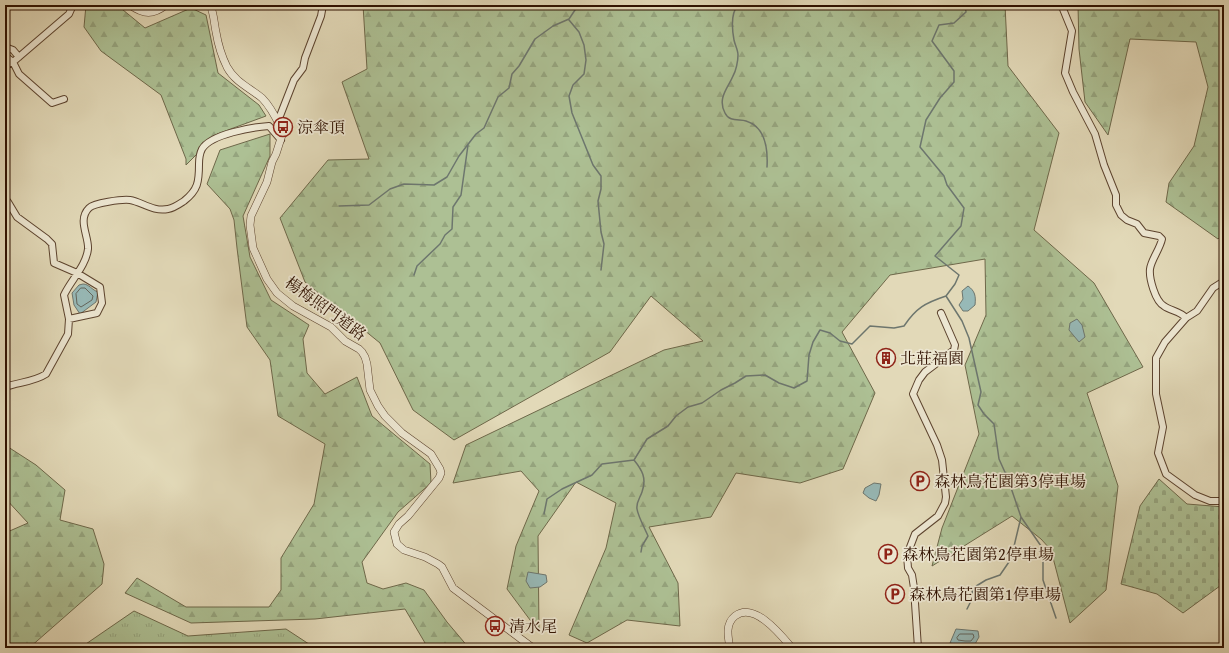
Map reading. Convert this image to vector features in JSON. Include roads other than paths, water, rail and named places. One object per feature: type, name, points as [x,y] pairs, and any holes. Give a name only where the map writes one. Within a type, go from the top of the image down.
[{"type":"street","points":[[5,65],[13,62],[69,14],[73,5]]},
{"type":"street","points":[[130,5],[138,11],[147,13],[160,10],[166,5]]},
{"type":"street","points":[[210,5],[216,33],[228,68],[241,83],[262,99],[271,109],[283,132],[281,140]]},
{"type":"street","points":[[278,121],[294,80],[303,68],[305,58],[321,16],[323,5]]},
{"type":"street","points":[[1065,5],[1063,9],[1072,31],[1065,73],[1073,92],[1095,134],[1104,165],[1116,195],[1116,205],[1121,216],[1138,224],[1144,233],[1159,236],[1162,239],[1150,268],[1152,286],[1157,300],[1163,306],[1182,313],[1186,318]]},
{"type":"street","points":[[5,46],[13,50],[19,57]]},
{"type":"street","points":[[5,56],[13,62],[19,74],[52,103],[64,99]]},
{"type":"street","points":[[5,378],[5,385],[41,378],[46,374],[68,334],[69,319],[64,295],[86,258],[88,247],[83,219],[89,208],[97,204],[130,200],[166,210],[175,208],[190,196],[198,185],[199,160],[201,150],[206,144],[227,134],[257,127],[270,126],[281,140]]},
{"type":"street","name":"楊梅照門道路","points":[[281,140],[272,162],[267,182],[250,216],[253,248],[267,279],[277,293],[293,306],[331,327],[345,341],[359,349],[365,357],[370,390],[378,406],[385,416],[402,432],[431,454],[440,469],[441,473],[439,478],[408,516],[399,524],[394,532],[397,544],[404,550],[425,557],[442,567],[453,588],[532,648]]},
{"type":"street","points":[[8,202],[17,217],[52,244],[54,263],[77,273],[100,287],[102,303],[97,313],[69,319]]},
{"type":"street","points":[[1224,282],[1213,288],[1197,311],[1186,318],[1165,342],[1156,358],[1156,394],[1163,427],[1158,453],[1166,474],[1195,496],[1210,501],[1224,501]]},
{"type":"street","points":[[918,648],[914,588],[912,575],[908,568],[907,555],[915,534],[938,516],[945,503],[946,497],[942,460],[937,445],[913,394],[926,372],[954,350],[956,344],[941,312]]},
{"type":"street","points":[[730,648],[727,632],[729,624],[734,617],[740,613],[746,612],[753,613],[767,622],[792,648]]},
{"type":"water","points":[[83,284],[98,292],[96,302],[80,314],[74,305],[72,293],[79,285]]},
{"type":"water","points":[[968,286],[974,294],[975,305],[968,311],[963,311],[959,305],[963,299],[962,291]]},
{"type":"water","points":[[1077,319],[1082,325],[1085,337],[1079,342],[1069,330],[1070,323]]},
{"type":"water","points":[[874,483],[881,484],[876,501],[863,493],[865,488]]},
{"type":"water","points":[[528,572],[546,575],[547,582],[540,587],[530,588],[526,581]]},
{"type":"water","points":[[956,629],[978,631],[979,637],[975,644],[965,646],[950,643]]},
{"type":"waterway","points":[[339,206],[369,205],[390,189],[404,184],[434,185],[447,177],[459,156],[476,134],[484,128],[498,97],[509,88],[512,74],[519,66],[535,39],[553,26],[569,19],[577,5]]},
{"type":"waterway","points":[[738,5],[735,9],[732,22],[738,60],[734,74],[724,93],[722,103],[725,113],[729,118],[746,121],[753,124],[762,133],[766,146],[767,167]]},
{"type":"waterway","points":[[965,5],[966,12],[954,23],[939,25],[932,41],[954,71],[954,82],[940,98],[926,120],[920,147],[944,176],[947,185],[964,208],[961,226],[935,256],[959,275],[955,284],[946,296],[962,321],[969,338],[981,392],[978,405],[984,414],[994,424],[999,459],[1008,479],[1021,517],[1011,559],[1000,575],[986,580],[973,588],[970,603],[967,609]]},
{"type":"waterway","points":[[569,20],[579,32],[584,45],[586,60],[584,74],[573,85],[569,96],[572,113],[593,165],[601,176],[601,189],[598,201],[601,232],[604,244],[601,270]]},
{"type":"waterway","points":[[414,275],[417,266],[440,244],[445,235],[452,229],[453,207],[461,195],[468,145]]},
{"type":"waterway","points":[[544,514],[547,499],[562,489],[592,475],[602,464],[634,460],[647,439],[668,426],[676,416],[688,407],[702,403],[746,376],[765,375],[779,383],[794,388],[807,381],[809,355],[813,342],[820,330],[830,333],[840,341],[852,344],[870,326],[894,328],[904,326],[917,310],[932,301],[946,296]]},
{"type":"waterway","points":[[634,460],[644,478],[637,509],[648,536],[642,546],[641,552]]},
{"type":"waterway","points":[[1021,517],[1041,546],[1043,559],[1043,580],[1056,618]]},
{"type":"place","name":"涼傘頂","points":[[283,127]]},
{"type":"place","name":"北莊福園","points":[[886,358]]},
{"type":"place","name":"森林鳥花園第3停車場","points":[[920,481]]},
{"type":"place","name":"森林鳥花園第2停車場","points":[[888,554]]},
{"type":"place","name":"森林鳥花園第1停車場","points":[[895,594]]},
{"type":"place","name":"清水尾","points":[[495,626]]}]
